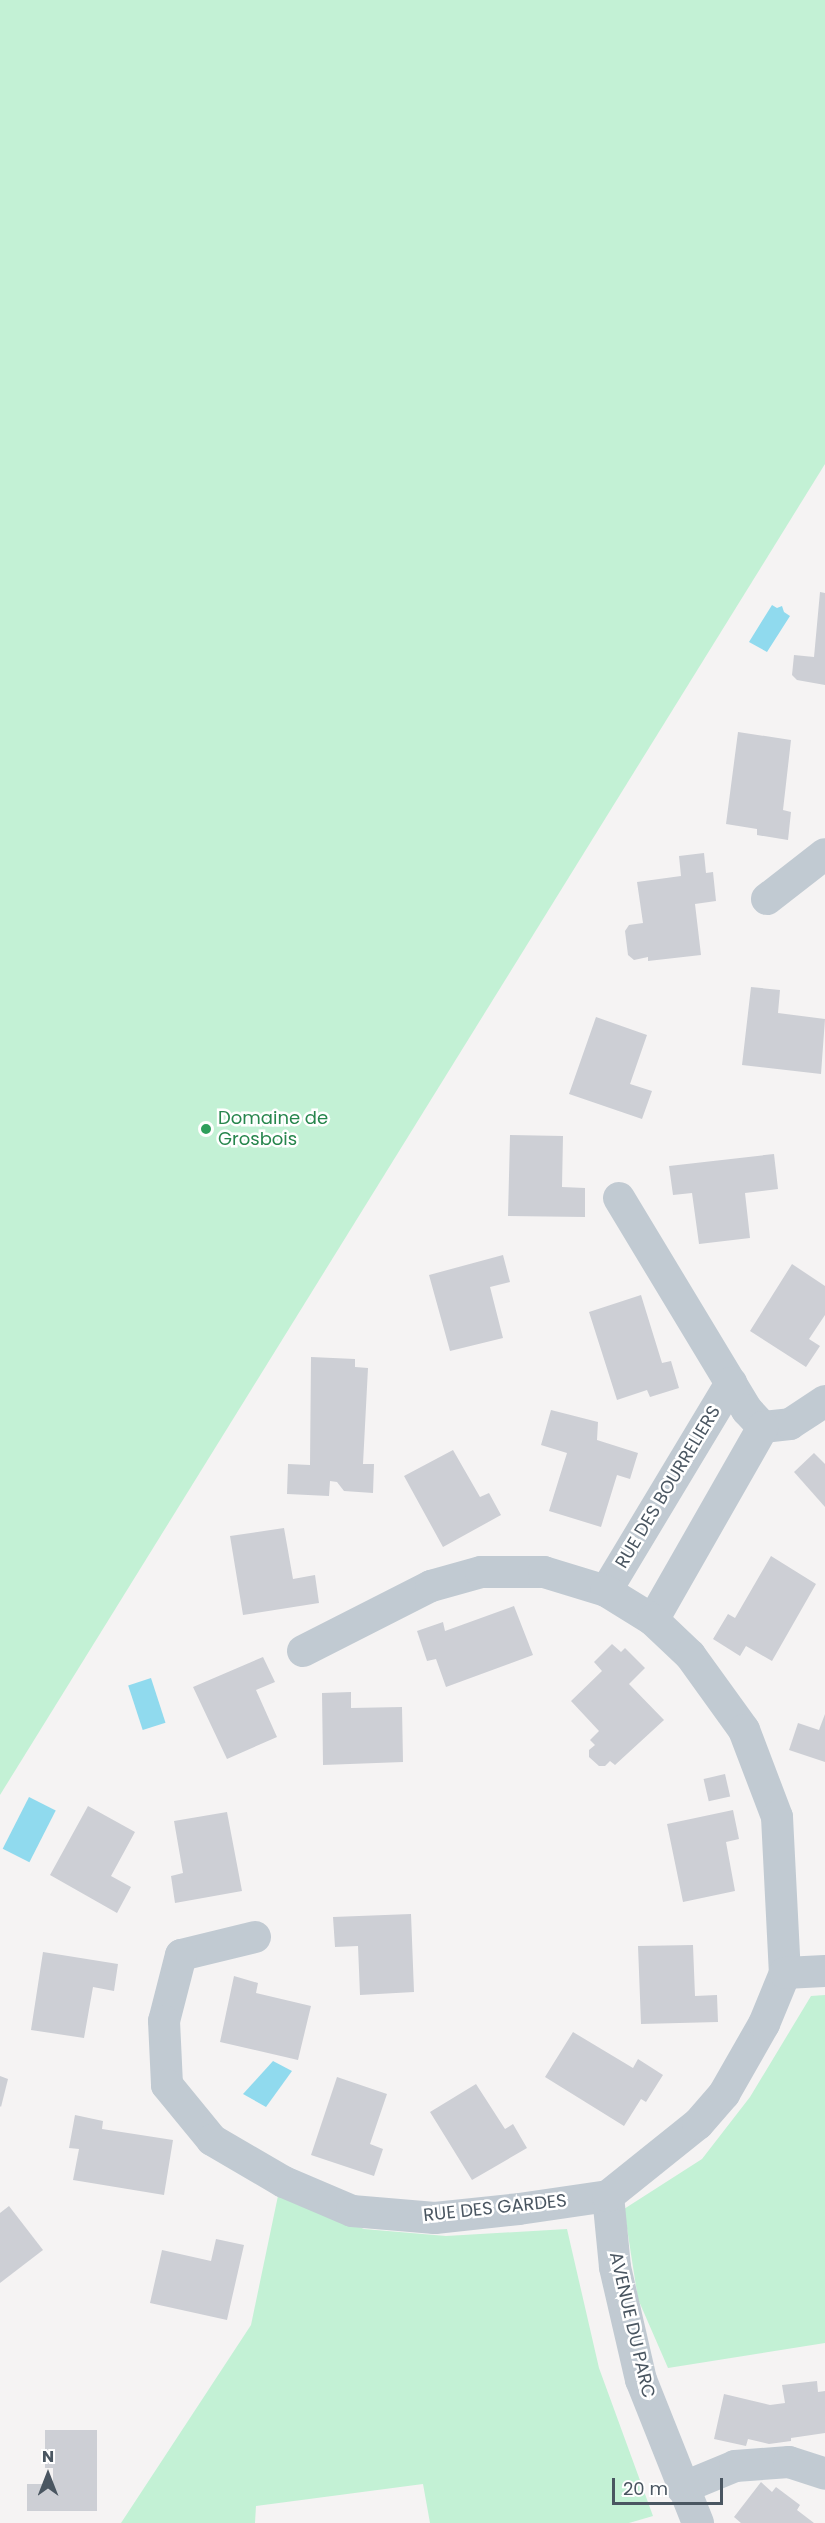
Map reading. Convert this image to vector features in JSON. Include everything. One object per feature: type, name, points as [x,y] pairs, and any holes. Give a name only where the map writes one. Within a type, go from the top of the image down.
[{"type":"street","points":[[767,899],[825,854]]},
{"type":"street","name":"RUE DES BOURRELIERS","points":[[619,1198],[747,1410],[763,1427]]},
{"type":"street","name":"RUE DES BOURRELIERS","points":[[606,1591],[731,1383]]},
{"type":"street","points":[[653,1620],[763,1427],[789,1424],[825,1401]]},
{"type":"street","points":[[303,1651],[431,1587],[481,1572],[544,1572],[606,1591],[653,1620],[690,1655],[744,1730],[777,1817],[785,1973],[764,2024],[724,2094],[698,2124],[608,2196]]},
{"type":"street","name":"RUE DES GARDES","points":[[255,1936],[181,1955],[164,2021],[167,2085],[212,2140],[284,2182],[352,2211],[435,2218],[608,2196]]},
{"type":"street","points":[[785,1973],[825,1971]]},
{"type":"street","name":"AVENUE DU PARC","points":[[608,2196],[615,2267],[641,2380],[682,2488],[699,2523]]},
{"type":"street","points":[[682,2488],[735,2466],[789,2462],[825,2474]]},
{"type":"green space","name":"Domaine de Grosbois","points":[[0,0],[825,0],[825,464],[0,1795]]},
{"type":"green space","points":[[825,1995],[825,2343],[668,2368],[638,2299],[624,2209],[702,2159],[750,2097],[811,1996]]},
{"type":"green space","points":[[279,2191],[364,2229],[446,2236],[567,2229],[599,2368],[653,2516],[629,2523],[430,2523],[423,2484],[256,2506],[255,2523],[121,2523],[251,2325]]},
{"type":"water","points":[[772,605],[777,608],[782,606],[784,612],[790,616],[767,652],[749,642]]},
{"type":"water","points":[[151,1678],[166,1723],[143,1730],[128,1685]]},
{"type":"water","points":[[29,1797],[56,1811],[29,1862],[3,1849]]},
{"type":"water","points":[[273,2061],[292,2071],[266,2107],[243,2094]]},
{"type":"building","points":[[820,592],[825,593],[825,685],[797,680],[792,675],[794,655],[814,657]]},
{"type":"building","points":[[738,732],[791,740],[783,810],[791,812],[788,840],[757,835],[757,829],[726,824]]},
{"type":"building","points":[[704,853],[706,873],[713,872],[716,901],[695,904],[701,955],[648,961],[648,957],[634,960],[628,955],[625,931],[629,925],[643,923],[637,882],[681,876],[679,856]]},
{"type":"building","points":[[751,987],[780,990],[778,1013],[825,1019],[821,1074],[742,1065]]},
{"type":"building","points":[[596,1017],[647,1035],[630,1084],[652,1091],[642,1119],[569,1094]]},
{"type":"building","points":[[510,1135],[563,1136],[562,1187],[585,1188],[585,1217],[508,1216]]},
{"type":"building","points":[[774,1154],[778,1189],[745,1193],[750,1238],[699,1244],[692,1193],[673,1195],[669,1166]]},
{"type":"building","points":[[503,1255],[510,1282],[490,1287],[503,1338],[450,1351],[429,1275]]},
{"type":"building","points":[[792,1264],[825,1286],[825,1315],[809,1339],[820,1346],[806,1367],[750,1331]]},
{"type":"building","points":[[641,1295],[662,1363],[671,1361],[679,1388],[650,1397],[647,1390],[617,1400],[589,1312]]},
{"type":"building","points":[[311,1357],[355,1359],[355,1367],[368,1368],[363,1464],[374,1464],[373,1493],[344,1491],[337,1482],[330,1481],[329,1496],[287,1494],[288,1464],[310,1465]]},
{"type":"building","points":[[551,1410],[598,1422],[597,1440],[638,1453],[630,1479],[617,1475],[601,1527],[549,1511],[567,1453],[541,1445]]},
{"type":"building","points":[[453,1450],[480,1497],[489,1493],[501,1515],[443,1547],[404,1476]]},
{"type":"building","points":[[814,1453],[825,1464],[825,1507],[794,1472]]},
{"type":"building","points":[[284,1528],[293,1579],[315,1575],[319,1603],[243,1615],[230,1536]]},
{"type":"building","points":[[771,1556],[816,1584],[772,1661],[746,1646],[740,1656],[713,1639],[728,1614],[735,1618]]},
{"type":"building","points":[[514,1606],[533,1655],[446,1687],[436,1659],[427,1661],[417,1631],[443,1622],[445,1631]]},
{"type":"building","points":[[612,1644],[621,1652],[625,1648],[645,1668],[629,1684],[664,1720],[615,1765],[610,1761],[605,1766],[599,1766],[589,1757],[589,1750],[595,1745],[590,1740],[599,1731],[571,1701],[602,1671],[594,1662]]},
{"type":"building","points":[[263,1657],[275,1682],[256,1690],[277,1737],[227,1759],[193,1687]]},
{"type":"building","points":[[351,1692],[351,1708],[402,1707],[403,1762],[323,1765],[322,1693]]},
{"type":"building","points":[[825,1714],[825,1762],[789,1750],[798,1723],[819,1730]]},
{"type":"building","points":[[725,1774],[730,1796],[709,1801],[704,1779]]},
{"type":"building","points":[[88,1806],[135,1832],[111,1876],[131,1887],[117,1913],[50,1875]]},
{"type":"building","points":[[733,1810],[739,1839],[726,1842],[735,1891],[683,1902],[667,1824]]},
{"type":"building","points":[[227,1812],[242,1891],[175,1903],[171,1876],[183,1873],[174,1821]]},
{"type":"building","points":[[411,1914],[414,1992],[360,1995],[358,1946],[335,1947],[333,1917]]},
{"type":"building","points":[[693,1945],[695,1996],[717,1995],[718,2022],[641,2024],[638,1946]]},
{"type":"building","points":[[43,1952],[118,1964],[114,1991],[93,1987],[84,2038],[31,2030]]},
{"type":"building","points":[[234,1976],[258,1983],[256,1993],[311,2006],[298,2060],[220,2042]]},
{"type":"building","points":[[573,2032],[633,2068],[638,2059],[663,2075],[646,2102],[641,2099],[624,2126],[545,2077]]},
{"type":"building","points":[[0,2076],[8,2079],[1,2107],[0,2106]]},
{"type":"building","points":[[337,2077],[387,2094],[370,2144],[383,2149],[374,2176],[311,2155]]},
{"type":"building","points":[[476,2084],[505,2129],[513,2124],[527,2148],[472,2180],[430,2112]]},
{"type":"building","points":[[75,2115],[103,2121],[102,2129],[173,2140],[164,2195],[73,2180],[79,2149],[69,2148]]},
{"type":"building","points":[[9,2206],[43,2250],[0,2283],[0,2213]]},
{"type":"building","points":[[216,2239],[244,2245],[227,2320],[150,2303],[162,2250],[211,2261]]},
{"type":"building","points":[[817,2381],[818,2392],[825,2391],[825,2433],[769,2444],[748,2439],[746,2446],[714,2439],[724,2394],[770,2405],[785,2403],[782,2385]]},
{"type":"building","points":[[45,2430],[97,2430],[97,2511],[27,2511],[27,2484],[53,2484],[53,2468],[45,2468]]},
{"type":"building","points":[[761,2482],[772,2492],[776,2487],[800,2505],[797,2510],[814,2523],[741,2523],[734,2517]]},
{"type":"place","name":"Domaine de Grosbois","points":[[206,1129]]}]
